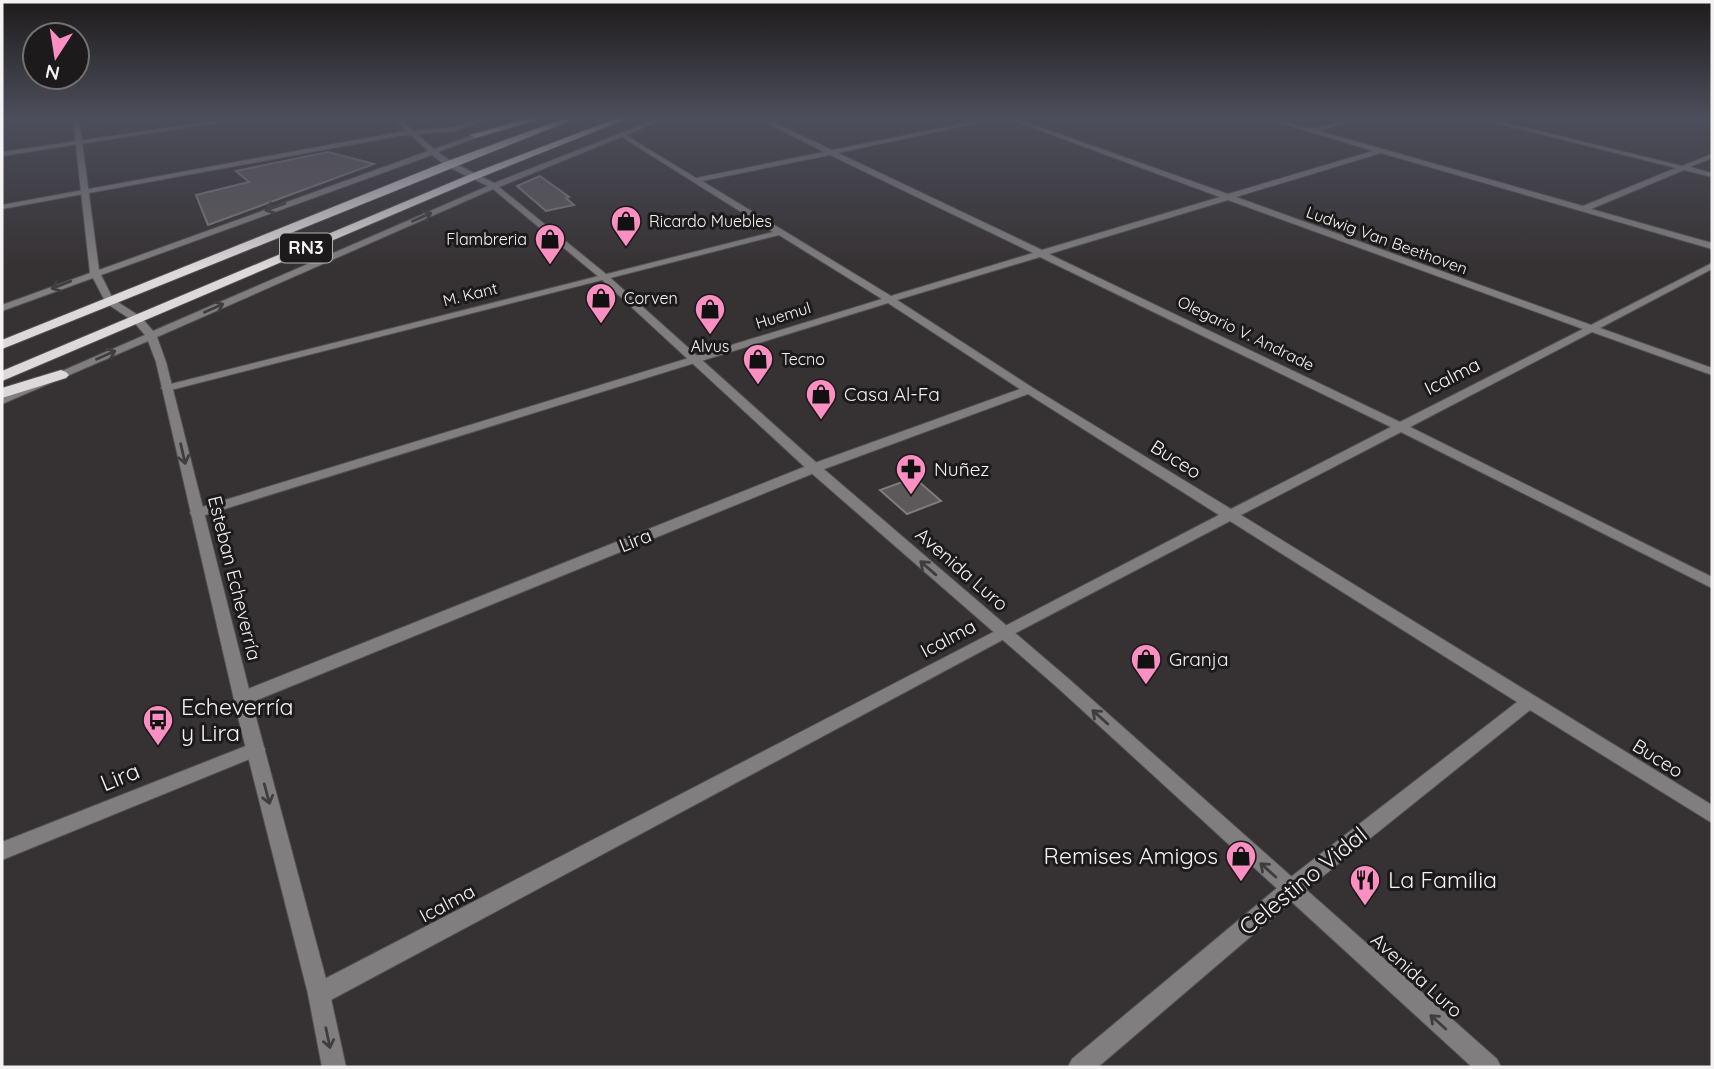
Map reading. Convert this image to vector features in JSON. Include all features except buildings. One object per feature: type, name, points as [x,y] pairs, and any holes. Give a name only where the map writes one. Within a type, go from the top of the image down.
[{"type":"highway","name":"RN3","points":[[2,345],[437,169]]},
{"type":"highway","name":"RN3","points":[[2,376],[493,169]]},
{"type":"highway","points":[[2,393],[61,375]]},
{"type":"street","points":[[83,169],[95,272],[109,301]]},
{"type":"street","points":[[2,207],[220,169]]},
{"type":"street","points":[[2,308],[381,169]]},
{"type":"street","name":"Avenida Luro","points":[[460,169],[494,186],[603,276],[814,468],[1064,684],[1489,1067]]},
{"type":"street","points":[[2,401],[534,169]]},
{"type":"street","name":"Buceo","points":[[678,169],[1712,815]]},
{"type":"street","points":[[696,180],[749,169]]},
{"type":"street","name":"Olegario V. Andrade","points":[[866,169],[1401,426],[1712,583]]},
{"type":"street","name":"Ludwig Van Beethoven","points":[[1152,169],[1712,372]]},
{"type":"street","name":"Huemul","points":[[197,513],[692,359],[1320,169]]},
{"type":"street","points":[[1445,169],[1712,246]]},
{"type":"street","points":[[1583,209],[1681,169]]},
{"type":"street","points":[[1687,169],[1712,175]]},
{"type":"street","name":"M. Kant","points":[[167,388],[782,232]]},
{"type":"street","name":"Icalma","points":[[319,994],[1002,633],[1712,266]]},
{"type":"street","name":"Esteban Echeverría","points":[[109,301],[137,319],[151,335],[162,362],[197,513],[319,994],[334,1067]]},
{"type":"street","name":"Lira","points":[[244,698],[814,468],[1028,390]]},
{"type":"street","name":"Celestino Vidal","points":[[1080,1067],[1290,890],[1530,701]]},
{"type":"street","name":"Lira","points":[[2,851],[256,749]]},
{"type":"place","name":"Ricardo Muebles","points":[[626,248]]},
{"type":"place","name":"Flambreria","points":[[550,266]]},
{"type":"place","name":"Corven","points":[[601,325]]},
{"type":"place","name":"Alvus","points":[[710,336]]},
{"type":"place","name":"Tecno","points":[[758,386]]},
{"type":"place","name":"Casa Al-Fa","points":[[821,421]]},
{"type":"place","name":"Nuñez","points":[[911,496]]},
{"type":"place","name":"Granja","points":[[1146,686]]},
{"type":"place","name":"Echeverría y Lira","points":[[158,747]]},
{"type":"place","name":"Remises Amigos","points":[[1241,883]]},
{"type":"place","name":"La Familia","points":[[1365,907]]}]
